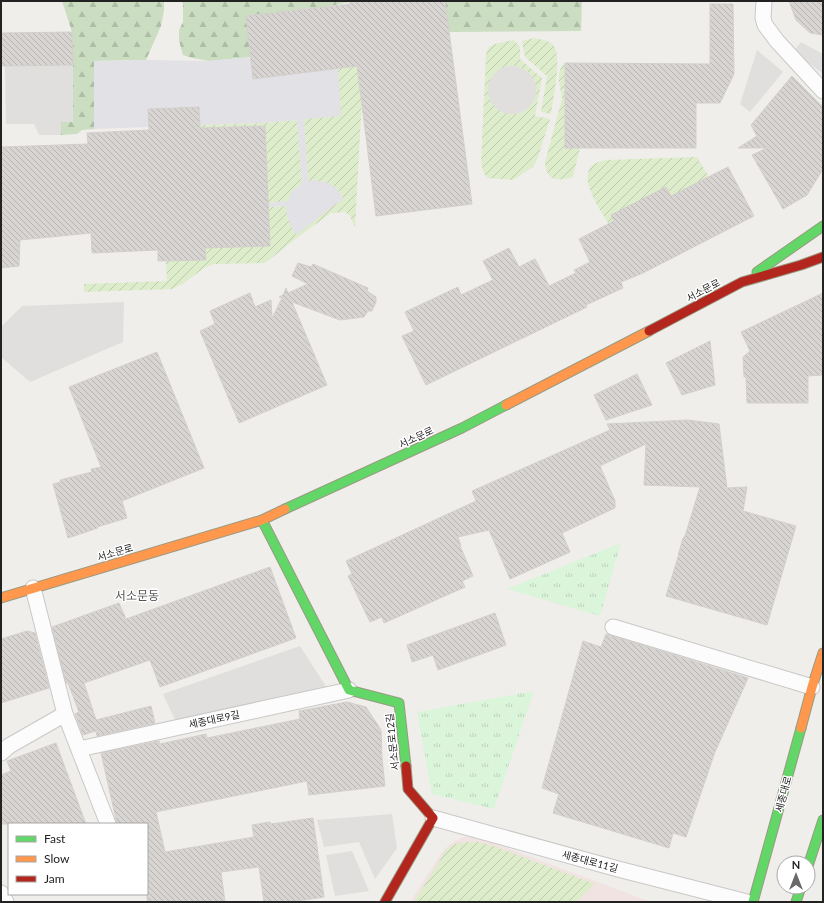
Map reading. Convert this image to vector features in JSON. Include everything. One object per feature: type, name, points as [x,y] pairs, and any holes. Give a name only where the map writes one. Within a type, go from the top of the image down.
[{"type":"main road","points":[[742,282],[823,226]]},
{"type":"main road","name":"서소문로","points":[[1,598],[262,520],[462,428],[742,282],[801,265],[823,256]]},
{"type":"main road","points":[[801,265],[823,262]]},
{"type":"main road","points":[[262,520],[349,690]]},
{"type":"main road","name":"세종대로","points":[[753,902],[812,687],[823,653]]},
{"type":"main road","name":"서소문로12길","points":[[349,690],[399,703],[408,789],[433,818]]},
{"type":"main road","points":[[385,902],[433,818]]},
{"type":"main road","points":[[812,855],[823,820]]},
{"type":"street","points":[[764,1],[763,18],[765,26],[776,41],[823,90]]},
{"type":"street","points":[[33,588],[66,714],[108,823]]},
{"type":"street","points":[[613,627],[812,687]]},
{"type":"street","name":"세종대로9길","points":[[79,749],[349,690]]},
{"type":"street","points":[[1,753],[9,746],[66,714]]},
{"type":"street","name":"세종대로11길","points":[[433,818],[626,871],[747,902]]},
{"type":"street","points":[[1,893],[6,902]]},
{"type":"shaded area","points":[[801,42],[823,54],[823,74],[794,51]]},
{"type":"shaded area","points":[[757,50],[783,72],[750,112],[740,104]]},
{"type":"shaded area","points":[[251,57],[253,79],[338,68],[341,116],[304,119],[308,181],[314,180],[329,183],[337,189],[344,198],[296,235],[290,225],[286,206],[268,207],[268,203],[288,201],[294,189],[302,184],[297,120],[263,123],[200,125],[199,107],[167,108],[148,109],[148,127],[94,129],[94,61],[209,61]]},
{"type":"shaded area","points":[[73,65],[73,122],[61,122],[61,135],[39,135],[34,124],[6,124],[5,66]]},
{"type":"shaded area","points":[[512,66],[521,68],[529,73],[534,81],[536,90],[534,99],[529,107],[521,112],[512,114],[503,112],[495,107],[490,99],[488,90],[490,81],[495,73],[503,68]]},
{"type":"shaded area","points":[[124,302],[123,342],[30,382],[1,357],[1,327],[22,306]]},
{"type":"shaded area","points":[[300,646],[327,688],[175,720],[163,694]]},
{"type":"shaded area","points":[[392,814],[397,848],[375,879],[359,842],[324,847],[317,820]]},
{"type":"shaded area","points":[[464,837],[478,837],[651,902],[410,902],[442,852],[451,843]]},
{"type":"shaded area","points":[[352,851],[369,891],[335,896],[326,855]]},
{"type":"green space","points":[[62,1],[164,1],[164,11],[161,26],[146,60],[94,61],[94,129],[82,130],[77,134],[61,135],[61,122],[73,122],[72,32]]},
{"type":"green space","points":[[182,1],[361,1],[246,16],[251,57],[209,61],[183,55],[179,41],[179,30],[183,22]]},
{"type":"green space","points":[[445,1],[582,1],[581,31],[449,32]]},
{"type":"green space","points":[[534,38],[550,42],[554,46],[556,52],[557,69],[551,114],[541,112],[547,76],[525,57],[522,41]]},
{"type":"green space","points":[[514,40],[520,47],[520,59],[542,78],[535,116],[550,119],[537,160],[533,167],[513,180],[488,178],[484,174],[481,163],[486,54],[489,47],[495,44]],"holes":[[[516,66],[535,96],[528,107],[523,111],[513,114],[501,111],[495,107],[495,73],[502,68]]]},
{"type":"green space","points":[[565,63],[565,148],[580,148],[573,177],[558,179],[553,178],[547,173],[545,162],[562,99],[559,73],[562,65]]},
{"type":"green space","points":[[357,65],[362,98],[355,227],[350,216],[345,212],[331,213],[265,263],[214,264],[204,268],[181,285],[172,289],[84,292],[84,284],[167,281],[166,261],[205,260],[205,248],[268,207],[286,206],[296,234],[343,198],[337,189],[308,181],[304,119],[338,68]]},
{"type":"green space","points":[[297,120],[302,184],[294,189],[288,201],[268,203],[265,126],[200,128],[200,125],[263,123]]},
{"type":"green space","points":[[697,157],[709,177],[671,196],[611,215],[617,226],[611,228],[598,207],[590,190],[588,174],[590,168],[591,166],[604,160]]},
{"type":"green space","points":[[621,543],[600,616],[507,589]]},
{"type":"green space","points":[[534,691],[494,809],[432,794],[417,712]]},
{"type":"green space","points":[[478,842],[496,847],[595,884],[576,902],[414,902],[446,850],[455,844]]},
{"type":"building","points":[[445,1],[472,204],[376,216],[357,66],[253,79],[246,16],[350,4],[350,2]]},
{"type":"building","points":[[789,1],[823,1],[823,35],[810,33],[796,20]]},
{"type":"building","points":[[710,4],[733,4],[734,74],[720,103],[696,103],[696,148],[565,148],[565,63],[710,64]]},
{"type":"building","points":[[72,32],[73,65],[1,66],[1,33]]},
{"type":"building","points":[[792,76],[823,107],[823,169],[807,195],[783,209],[752,155],[767,148],[738,148],[757,136],[751,125]]},
{"type":"building","points":[[199,107],[200,128],[265,126],[270,246],[205,248],[206,260],[158,261],[158,250],[92,253],[91,233],[20,240],[19,266],[1,268],[1,147],[88,144],[87,133],[149,130],[148,109]]},
{"type":"building","points":[[728,167],[754,216],[643,273],[621,282],[623,288],[586,305],[587,307],[426,385],[402,336],[414,331],[405,312],[458,287],[461,295],[493,280],[483,261],[509,248],[519,267],[535,259],[549,286],[576,273],[574,270],[590,262],[579,239],[614,221],[611,215],[666,187],[671,196]]},
{"type":"building","points":[[298,263],[311,267],[313,264],[368,288],[367,291],[376,297],[376,302],[372,311],[368,311],[364,317],[340,320],[292,302],[327,385],[239,423],[200,331],[215,324],[210,311],[250,293],[255,307],[271,300],[272,318],[282,298],[279,297],[283,295],[286,288],[288,293],[308,284],[292,276]]},
{"type":"building","points":[[823,293],[823,375],[808,376],[808,403],[747,403],[746,377],[744,377],[743,357],[750,351],[741,332]]},
{"type":"building","points":[[710,341],[715,385],[682,395],[666,363]]},
{"type":"building","points":[[157,352],[204,468],[122,501],[127,518],[68,538],[53,484],[61,482],[60,480],[92,472],[91,469],[101,467],[69,387]]},
{"type":"building","points":[[637,374],[652,405],[606,420],[594,395]]},
{"type":"building","points":[[688,420],[719,424],[727,488],[747,487],[743,511],[796,526],[767,625],[666,596],[700,487],[644,485],[646,444],[600,466],[615,501],[615,508],[562,533],[570,552],[510,579],[489,530],[458,537],[460,546],[473,576],[462,581],[465,587],[384,623],[382,617],[370,622],[348,576],[352,574],[346,561],[476,501],[472,491],[610,430],[607,424]]},
{"type":"building","points":[[270,567],[296,638],[160,687],[150,660],[84,683],[96,720],[151,706],[155,723],[97,736],[96,731],[83,735],[75,714],[79,712],[68,683],[66,683],[52,627],[119,603],[126,619]]},
{"type":"building","points":[[495,613],[506,645],[438,670],[433,655],[412,662],[407,645]]},
{"type":"building","points":[[27,631],[35,633],[49,688],[1,703],[1,639]]},
{"type":"building","points":[[606,634],[748,678],[715,752],[686,837],[673,833],[669,848],[553,813],[559,794],[542,788],[583,641],[601,647]]},
{"type":"building","points":[[347,702],[366,707],[381,730],[385,786],[309,795],[307,781],[156,812],[165,852],[254,837],[252,825],[313,818],[324,897],[291,902],[264,902],[259,867],[221,872],[225,902],[147,902],[148,823],[117,823],[101,753],[159,741],[160,744],[206,734],[207,738],[300,719],[299,711]]},
{"type":"building","points":[[56,743],[86,823],[1,824],[1,775],[11,771],[7,761]]},
{"type":"traffic: fast","points":[[757,272],[823,226]]},
{"type":"traffic: fast","points":[[285,509],[462,428],[506,405]]},
{"type":"traffic: fast","points":[[262,520],[349,690],[399,703],[406,766]]},
{"type":"traffic: fast","points":[[753,902],[801,728]]},
{"type":"traffic: fast","points":[[812,855],[823,820]]},
{"type":"traffic: fast","points":[[796,902],[798,895]]},
{"type":"traffic: slow","points":[[506,405],[649,331]]},
{"type":"traffic: slow","points":[[1,598],[262,520],[285,509]]},
{"type":"traffic: slow","points":[[801,728],[823,653]]},
{"type":"traffic: jam","points":[[649,331],[742,282],[823,257]]},
{"type":"traffic: jam","points":[[385,902],[433,818],[408,789],[406,766]]},
{"type":"district","name":"서소문동","points":[[137,596]]}]
